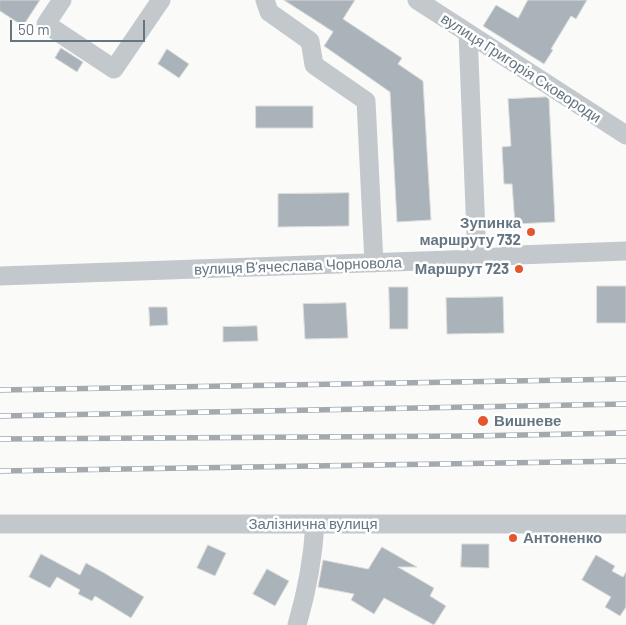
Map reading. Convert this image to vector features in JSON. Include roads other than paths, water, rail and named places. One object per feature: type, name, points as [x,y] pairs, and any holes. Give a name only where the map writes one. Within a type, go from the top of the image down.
[{"type":"street","points":[[62,0],[46,24],[114,69],[161,0]]},
{"type":"street","points":[[265,0],[269,12],[310,41],[314,65],[366,101],[374,263]]},
{"type":"street","name":"вулиця Григорія Сковороди","points":[[417,0],[626,135]]},
{"type":"street","points":[[468,34],[476,259]]},
{"type":"street","name":"вулиця Вʼячеслава Чорновола","points":[[0,276],[476,259],[518,255],[626,251]]},
{"type":"street","points":[[297,625],[305,598],[313,555],[315,524]]},
{"type":"street","name":"Залізнична вулиця","points":[[2,529],[315,524],[626,524]]},
{"type":"railway","points":[[0,390],[626,379]]},
{"type":"railway","points":[[0,416],[626,404]]},
{"type":"railway","points":[[0,439],[626,433]]},
{"type":"railway","points":[[0,471],[626,461]]},
{"type":"place","name":"Зупинка маршруту 732","points":[[531,232]]},
{"type":"place","name":"Маршрут 723","points":[[519,269]]},
{"type":"place","name":"Вишневе","points":[[483,421]]},
{"type":"place","name":"Антоненко","points":[[513,538]]}]
